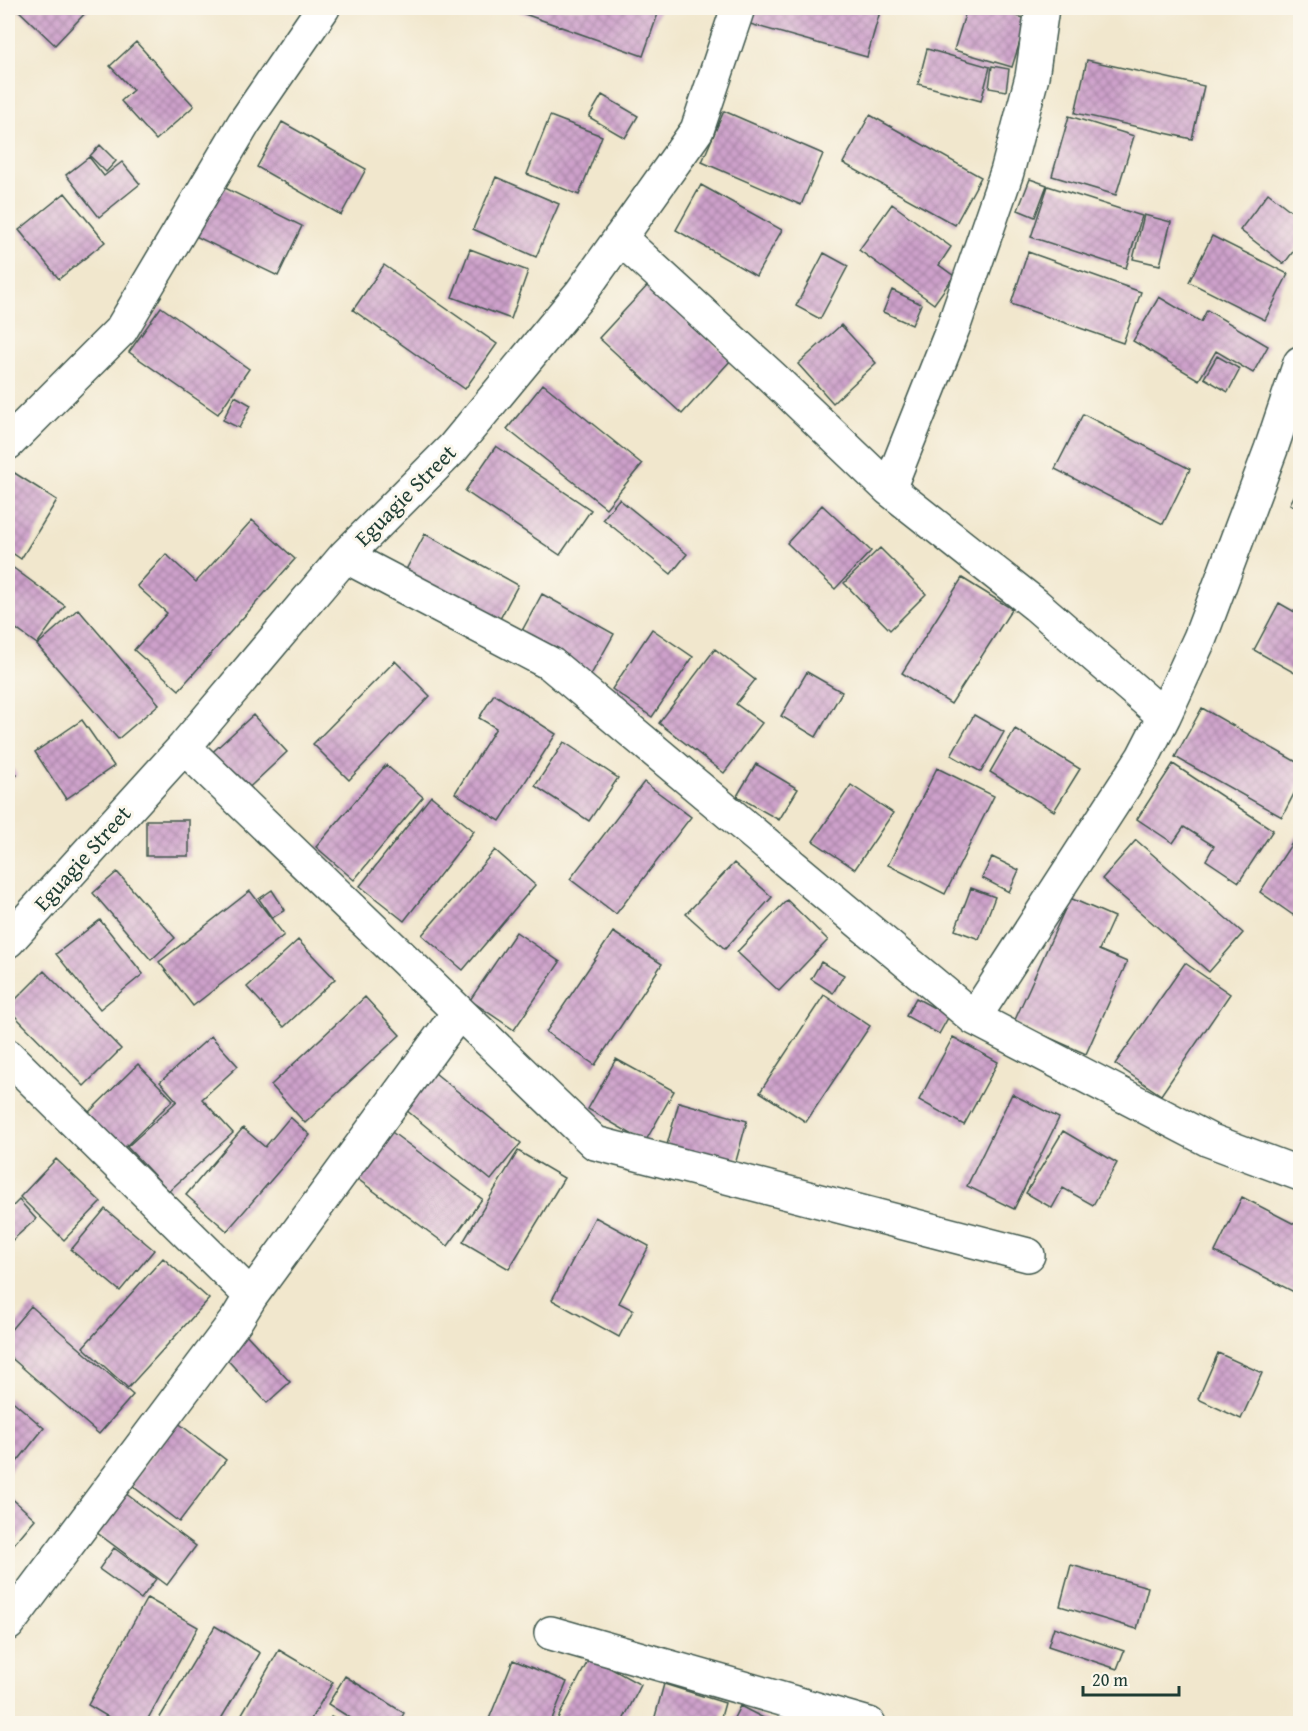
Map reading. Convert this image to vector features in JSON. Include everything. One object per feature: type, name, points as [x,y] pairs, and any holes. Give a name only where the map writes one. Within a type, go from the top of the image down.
[{"type":"street","points":[[8,443],[121,330],[244,123],[322,8]]},
{"type":"street","name":"Eguagie Street","points":[[8,941],[183,747],[345,556],[453,448],[581,293],[696,130],[738,8]]},
{"type":"street","points":[[889,489],[953,328],[1007,172],[1032,77],[1042,8]]},
{"type":"street","points":[[620,238],[772,377],[889,489],[1036,605],[1164,716]]},
{"type":"street","points":[[974,1018],[1143,757],[1164,716],[1200,638],[1271,449],[1300,363]]},
{"type":"street","points":[[345,556],[551,663],[974,1018],[1209,1140],[1300,1174]]},
{"type":"street","points":[[183,747],[595,1143],[1028,1255]]},
{"type":"street","points":[[8,1624],[237,1319],[251,1296],[459,1012]]},
{"type":"street","points":[[8,1056],[251,1296]]},
{"type":"street","points":[[550,1633],[869,1724]]},
{"type":"building","points":[[8,8],[14,11],[8,19]]},
{"type":"building","points":[[16,8],[90,8],[55,45]]},
{"type":"building","points":[[452,8],[476,8],[475,13]]},
{"type":"building","points":[[521,8],[660,8],[643,56],[519,12]]},
{"type":"building","points":[[755,8],[881,8],[867,57],[750,24]]},
{"type":"building","points":[[967,8],[991,8],[1027,19],[1012,67],[954,50]]},
{"type":"building","points":[[136,42],[194,106],[156,140],[121,101],[133,90],[110,66]]},
{"type":"building","points":[[927,49],[990,67],[981,101],[918,84]]},
{"type":"building","points":[[1087,60],[1204,86],[1192,139],[1075,113]]},
{"type":"building","points":[[992,66],[1009,69],[1006,91],[989,88]]},
{"type":"building","points":[[602,95],[638,116],[625,138],[589,117]]},
{"type":"building","points":[[724,111],[823,154],[801,205],[702,162]]},
{"type":"building","points":[[870,115],[981,177],[955,225],[843,163]]},
{"type":"building","points":[[550,116],[602,136],[579,195],[527,174]]},
{"type":"building","points":[[1069,116],[1134,136],[1116,195],[1052,176]]},
{"type":"building","points":[[282,122],[366,169],[341,215],[257,167]]},
{"type":"building","points":[[100,145],[116,161],[106,172],[90,156]]},
{"type":"building","points":[[89,157],[104,176],[122,162],[140,184],[99,217],[66,175]]},
{"type":"building","points":[[496,177],[559,204],[536,257],[473,229]]},
{"type":"building","points":[[1030,179],[1047,185],[1035,217],[1018,210]]},
{"type":"building","points":[[213,182],[302,226],[278,276],[189,233]]},
{"type":"building","points":[[701,185],[782,230],[756,276],[676,230]]},
{"type":"building","points":[[1048,186],[1142,216],[1126,268],[1031,237]]},
{"type":"building","points":[[65,193],[105,242],[59,279],[19,230]]},
{"type":"building","points":[[1268,193],[1300,218],[1300,242],[1284,264],[1240,230]]},
{"type":"building","points":[[892,204],[951,247],[939,265],[954,276],[934,304],[859,250]]},
{"type":"building","points":[[1144,215],[1171,222],[1160,265],[1133,259]]},
{"type":"building","points":[[1212,236],[1288,274],[1265,320],[1189,282]]},
{"type":"building","points":[[470,249],[528,271],[511,319],[452,297]]},
{"type":"building","points":[[1028,252],[1141,292],[1123,343],[1011,304]]},
{"type":"building","points":[[824,253],[848,266],[820,319],[796,306]]},
{"type":"building","points":[[384,265],[497,344],[465,389],[353,310]]},
{"type":"building","points":[[649,284],[731,360],[682,414],[599,338]]},
{"type":"building","points":[[892,290],[921,304],[912,325],[883,312]]},
{"type":"building","points":[[1159,297],[1201,322],[1207,310],[1268,346],[1253,373],[1216,351],[1199,380],[1133,341]]},
{"type":"building","points":[[161,307],[249,369],[218,414],[129,352]]},
{"type":"building","points":[[841,325],[876,363],[833,403],[798,364]]},
{"type":"building","points":[[1217,356],[1240,369],[1228,392],[1204,378]]},
{"type":"building","points":[[543,384],[642,464],[606,508],[507,429]]},
{"type":"building","points":[[235,396],[251,405],[239,428],[223,420]]},
{"type":"building","points":[[1083,414],[1190,469],[1163,524],[1055,469]]},
{"type":"building","points":[[496,446],[591,510],[560,555],[465,491]]},
{"type":"building","points":[[13,472],[57,500],[21,559],[8,550],[8,480]]},
{"type":"building","points":[[1300,485],[1300,510],[1290,504]]},
{"type":"building","points":[[619,499],[687,554],[671,574],[603,519]]},
{"type":"building","points":[[822,505],[871,551],[835,589],[787,543]]},
{"type":"building","points":[[252,520],[295,559],[179,690],[134,650],[167,613],[137,586],[166,554],[196,582]]},
{"type":"building","points":[[425,534],[518,585],[493,632],[400,581]]},
{"type":"building","points":[[880,548],[926,594],[890,630],[844,583]]},
{"type":"building","points":[[8,564],[65,606],[37,644],[8,623]]},
{"type":"building","points":[[962,578],[1012,609],[951,704],[902,673]]},
{"type":"building","points":[[542,594],[614,634],[588,680],[517,640]]},
{"type":"building","points":[[1279,603],[1300,615],[1300,676],[1254,650]]},
{"type":"building","points":[[78,609],[159,704],[118,739],[37,645]]},
{"type":"building","points":[[652,629],[693,657],[652,717],[612,689]]},
{"type":"building","points":[[715,649],[755,680],[736,704],[762,723],[724,773],[659,723]]},
{"type":"building","points":[[395,661],[430,696],[349,780],[313,744]]},
{"type":"building","points":[[807,672],[842,692],[816,737],[781,716]]},
{"type":"building","points":[[494,694],[556,734],[500,821],[455,793],[496,728],[479,718]]},
{"type":"building","points":[[1202,708],[1300,764],[1300,782],[1282,817],[1175,757]]},
{"type":"building","points":[[253,715],[287,752],[240,796],[205,759]]},
{"type":"building","points":[[974,715],[1004,732],[981,772],[951,755]]},
{"type":"building","points":[[82,720],[114,766],[66,799],[35,752]]},
{"type":"building","points":[[1015,729],[1080,769],[1054,811],[990,772]]},
{"type":"building","points":[[564,742],[618,778],[589,821],[535,786]]},
{"type":"building","points":[[8,762],[17,775],[8,782]]},
{"type":"building","points":[[756,764],[798,789],[779,820],[737,796]]},
{"type":"building","points":[[1173,764],[1273,830],[1239,882],[1206,860],[1214,846],[1184,827],[1173,843],[1137,819]]},
{"type":"building","points":[[386,765],[423,797],[354,880],[316,847]]},
{"type":"building","points":[[937,768],[994,796],[945,894],[888,865]]},
{"type":"building","points":[[644,782],[691,817],[616,914],[570,879]]},
{"type":"building","points":[[851,785],[893,813],[855,869],[813,841]]},
{"type":"building","points":[[431,796],[474,831],[404,921],[360,886]]},
{"type":"building","points":[[146,820],[189,820],[189,856],[146,856]]},
{"type":"building","points":[[1300,831],[1300,904],[1293,915],[1260,892]]},
{"type":"building","points":[[1136,840],[1243,933],[1209,972],[1102,879]]},
{"type":"building","points":[[495,850],[535,885],[463,970],[422,935]]},
{"type":"building","points":[[992,857],[1019,870],[1009,892],[982,878]]},
{"type":"building","points":[[734,863],[772,897],[725,949],[686,914]]},
{"type":"building","points":[[117,872],[175,938],[151,960],[93,893]]},
{"type":"building","points":[[971,888],[995,897],[979,939],[955,930]]},
{"type":"building","points":[[272,890],[285,910],[272,918],[259,899]]},
{"type":"building","points":[[250,891],[284,935],[193,1006],[159,962]]},
{"type":"building","points":[[1070,898],[1114,917],[1099,950],[1127,962],[1086,1054],[1014,1022]]},
{"type":"building","points":[[787,900],[828,940],[779,991],[737,952]]},
{"type":"building","points":[[100,920],[143,974],[100,1009],[56,954]]},
{"type":"building","points":[[516,932],[560,962],[514,1030],[470,1000]]},
{"type":"building","points":[[613,932],[662,964],[595,1065],[546,1032]]},
{"type":"building","points":[[298,940],[335,979],[284,1027],[247,987]]},
{"type":"building","points":[[821,962],[844,975],[833,993],[811,979]]},
{"type":"building","points":[[1185,963],[1230,994],[1161,1095],[1115,1064]]},
{"type":"building","points":[[44,971],[121,1049],[84,1086],[8,1009]]},
{"type":"building","points":[[824,995],[870,1026],[806,1122],[760,1092]]},
{"type":"building","points":[[365,997],[400,1035],[305,1123],[271,1085]]},
{"type":"building","points":[[916,998],[949,1016],[939,1034],[906,1016]]},
{"type":"building","points":[[211,1036],[238,1066],[202,1099],[233,1133],[169,1191],[127,1147],[177,1101],[160,1082]]},
{"type":"building","points":[[953,1037],[998,1062],[964,1125],[919,1100]]},
{"type":"building","points":[[616,1059],[674,1091],[645,1142],[588,1109]]},
{"type":"building","points":[[138,1064],[173,1100],[121,1151],[85,1116]]},
{"type":"building","points":[[430,1069],[521,1143],[491,1180],[400,1105]]},
{"type":"building","points":[[1012,1094],[1059,1118],[1014,1209],[967,1186]]},
{"type":"building","points":[[679,1102],[747,1121],[733,1172],[665,1152]]},
{"type":"building","points":[[290,1117],[310,1135],[227,1231],[186,1195],[243,1128],[265,1147]]},
{"type":"building","points":[[389,1130],[482,1199],[448,1246],[355,1177]]},
{"type":"building","points":[[1063,1131],[1117,1163],[1093,1205],[1063,1188],[1052,1208],[1026,1193]]},
{"type":"building","points":[[518,1151],[564,1178],[509,1269],[463,1242]]},
{"type":"building","points":[[56,1159],[101,1202],[64,1240],[20,1197]]},
{"type":"building","points":[[1242,1197],[1300,1227],[1300,1295],[1215,1252]]},
{"type":"building","points":[[19,1200],[36,1219],[8,1244],[8,1211]]},
{"type":"building","points":[[105,1209],[154,1250],[120,1291],[71,1250]]},
{"type":"building","points":[[595,1217],[649,1246],[619,1303],[633,1310],[619,1337],[552,1300]]},
{"type":"building","points":[[163,1258],[209,1299],[128,1388],[83,1347]]},
{"type":"building","points":[[31,1306],[133,1395],[99,1434],[8,1355],[8,1333]]},
{"type":"building","points":[[245,1333],[290,1382],[267,1403],[222,1354]]},
{"type":"building","points":[[1218,1353],[1262,1373],[1241,1419],[1198,1399]]},
{"type":"building","points":[[8,1397],[44,1428],[8,1473]]},
{"type":"building","points":[[177,1422],[226,1460],[179,1522],[130,1484]]},
{"type":"building","points":[[125,1493],[196,1546],[167,1585],[96,1532]]},
{"type":"building","points":[[8,1495],[35,1519],[8,1551]]},
{"type":"building","points":[[114,1548],[156,1579],[141,1599],[99,1569]]},
{"type":"building","points":[[1071,1565],[1148,1587],[1137,1629],[1060,1606]]},
{"type":"building","points":[[147,1598],[198,1627],[145,1724],[120,1724],[88,1705]]},
{"type":"building","points":[[215,1626],[260,1653],[218,1724],[156,1724]]},
{"type":"building","points":[[1054,1627],[1124,1651],[1117,1669],[1048,1646]]},
{"type":"building","points":[[279,1650],[333,1682],[308,1724],[236,1724]]},
{"type":"building","points":[[590,1657],[641,1685],[621,1724],[555,1724]]},
{"type":"building","points":[[513,1660],[567,1682],[550,1724],[487,1724]]},
{"type":"building","points":[[345,1676],[404,1713],[398,1724],[360,1724],[328,1704]]},
{"type":"building","points":[[664,1684],[725,1703],[719,1724],[653,1724]]},
{"type":"building","points":[[740,1706],[775,1724],[731,1724]]},
{"type":"building","points":[[331,1717],[344,1724],[328,1724]]}]
